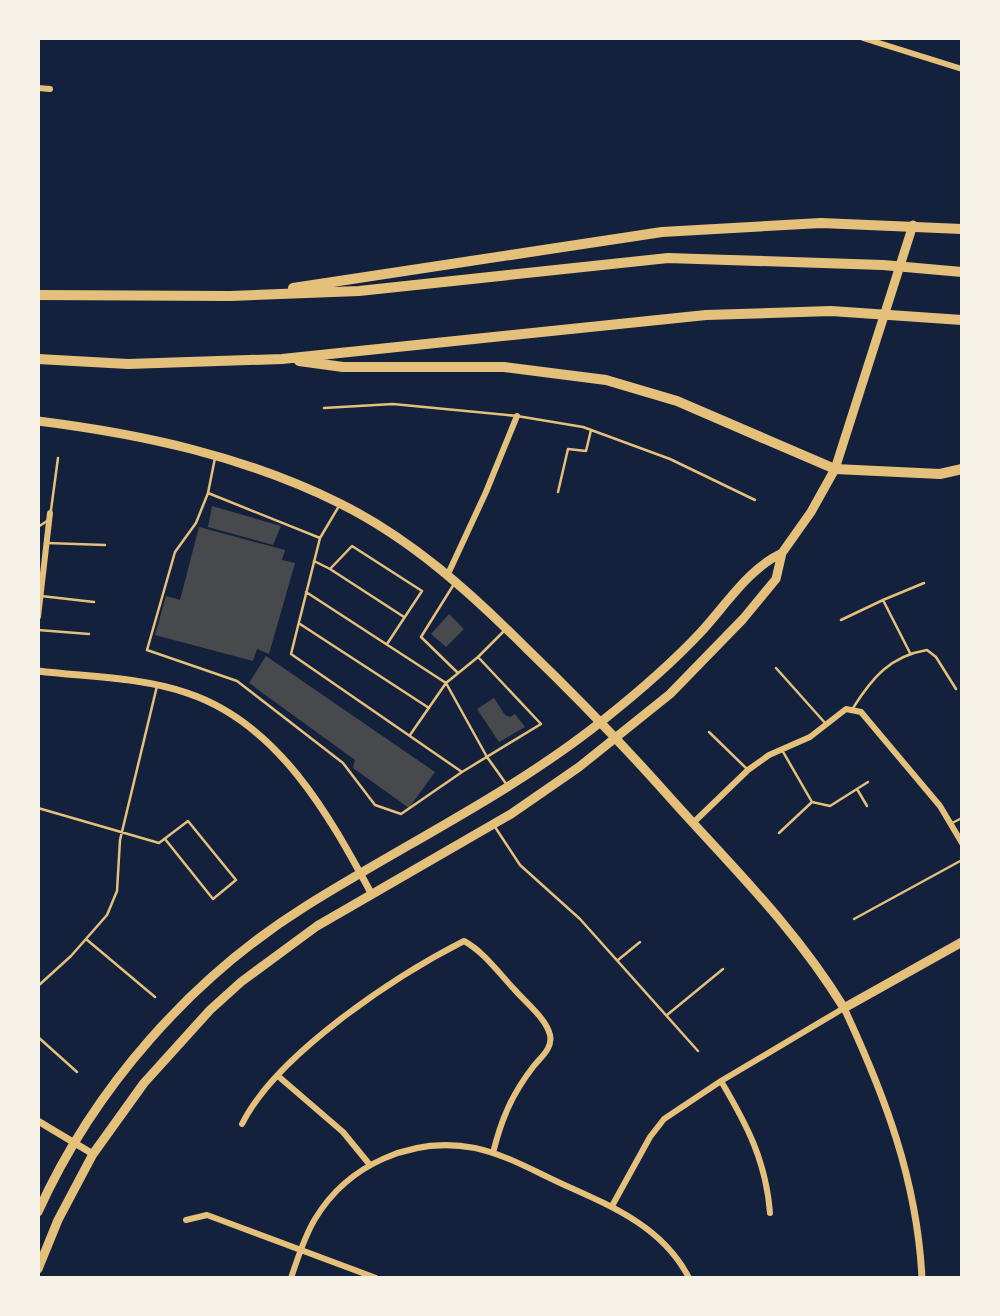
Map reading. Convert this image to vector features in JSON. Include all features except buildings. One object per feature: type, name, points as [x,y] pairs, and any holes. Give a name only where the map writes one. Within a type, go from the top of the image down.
[{"type":"highway","points":[[230,296],[662,232],[821,223],[961,229]]},
{"type":"highway","points":[[38,295],[230,296],[359,291],[668,258],[883,265],[961,272]]},
{"type":"highway","points":[[38,359],[128,363],[282,359],[706,314],[831,311],[961,320]]},
{"type":"highway","points":[[282,359],[343,367],[504,367],[606,380],[677,401],[835,469],[940,474],[961,469]]},
{"type":"main road","points":[[38,1269],[58,1220],[93,1154],[152,1074],[210,1010],[286,947],[371,894],[493,824],[617,738],[670,694],[743,619],[776,579],[782,553],[811,512],[835,469],[913,225]]},
{"type":"main road","points":[[38,421],[125,432],[216,455],[341,503],[448,574],[617,738],[768,902],[819,968],[844,1009],[961,942]]},
{"type":"main road","points":[[38,1212],[74,1143],[134,1059],[193,996],[278,924],[509,787],[601,722],[699,634],[761,563],[782,553]]},
{"type":"street","points":[[863,38],[961,69]]},
{"type":"street","points":[[38,88],[50,89]]},
{"type":"street","points":[[448,574],[517,416]]},
{"type":"street","points":[[38,617],[50,516]]},
{"type":"street","points":[[38,671],[157,686],[187,693],[216,707],[277,752],[316,797],[371,894]]},
{"type":"street","points":[[693,823],[748,770],[810,737],[846,709],[861,712],[952,823],[961,843]]},
{"type":"street","points":[[242,1125],[248,1111],[278,1076],[331,1026],[464,941],[476,947],[543,1023],[551,1038],[550,1047],[501,1117],[493,1153]]},
{"type":"street","points":[[612,1206],[657,1128],[676,1110],[844,1009],[873,1070],[896,1132],[916,1216],[922,1278]]},
{"type":"street","points":[[278,1076],[343,1132],[370,1165]]},
{"type":"street","points":[[721,1081],[760,1158],[768,1180],[770,1213]]},
{"type":"street","points":[[38,1121],[93,1154]]},
{"type":"street","points":[[291,1278],[301,1249],[324,1206],[345,1183],[370,1165],[396,1153],[435,1146],[461,1146],[493,1153],[612,1206],[657,1234],[676,1255],[689,1278]]},
{"type":"street","points":[[187,1220],[207,1215],[376,1278]]},
{"type":"lane","points":[[324,408],[393,404],[517,416],[591,430],[670,459],[755,499]]},
{"type":"lane","points":[[558,492],[568,449],[586,451],[591,430]]},
{"type":"lane","points":[[216,455],[208,493],[196,523],[175,552],[148,650],[237,681],[343,763],[375,805],[401,814],[541,724],[478,657]]},
{"type":"lane","points":[[38,527],[50,516],[58,458]]},
{"type":"lane","points":[[208,493],[320,538]]},
{"type":"lane","points":[[341,503],[320,538],[291,654],[463,772]]},
{"type":"lane","points":[[47,543],[105,545]]},
{"type":"lane","points":[[330,569],[352,546],[422,591],[387,644]]},
{"type":"lane","points":[[314,561],[405,617]]},
{"type":"lane","points":[[456,581],[421,637],[458,673]]},
{"type":"lane","points":[[841,620],[924,583]]},
{"type":"lane","points":[[306,592],[446,683],[487,757],[509,787]]},
{"type":"lane","points":[[41,596],[94,602]]},
{"type":"lane","points":[[883,600],[910,653]]},
{"type":"lane","points":[[298,623],[429,708]]},
{"type":"lane","points":[[410,736],[446,683],[478,657],[506,628]]},
{"type":"lane","points":[[38,630],[89,634]]},
{"type":"lane","points":[[852,710],[872,677],[910,653],[927,650],[936,657],[956,689]]},
{"type":"lane","points":[[776,668],[826,724]]},
{"type":"lane","points":[[38,986],[107,915],[117,891],[121,834],[157,686]]},
{"type":"lane","points":[[709,732],[748,770]]},
{"type":"lane","points":[[782,750],[812,802],[830,806],[868,782]]},
{"type":"lane","points":[[857,789],[867,806]]},
{"type":"lane","points":[[779,832],[812,802]]},
{"type":"lane","points":[[38,808],[159,844],[165,839],[188,821],[236,880],[213,899],[165,839]]},
{"type":"lane","points":[[952,823],[961,818]]},
{"type":"lane","points":[[493,824],[520,865],[579,919],[698,1051]]},
{"type":"lane","points":[[854,919],[961,860]]},
{"type":"lane","points":[[86,939],[155,997]]},
{"type":"lane","points":[[618,960],[640,942]]},
{"type":"lane","points":[[667,1015],[723,969]]},
{"type":"lane","points":[[38,1037],[77,1072]]}]
